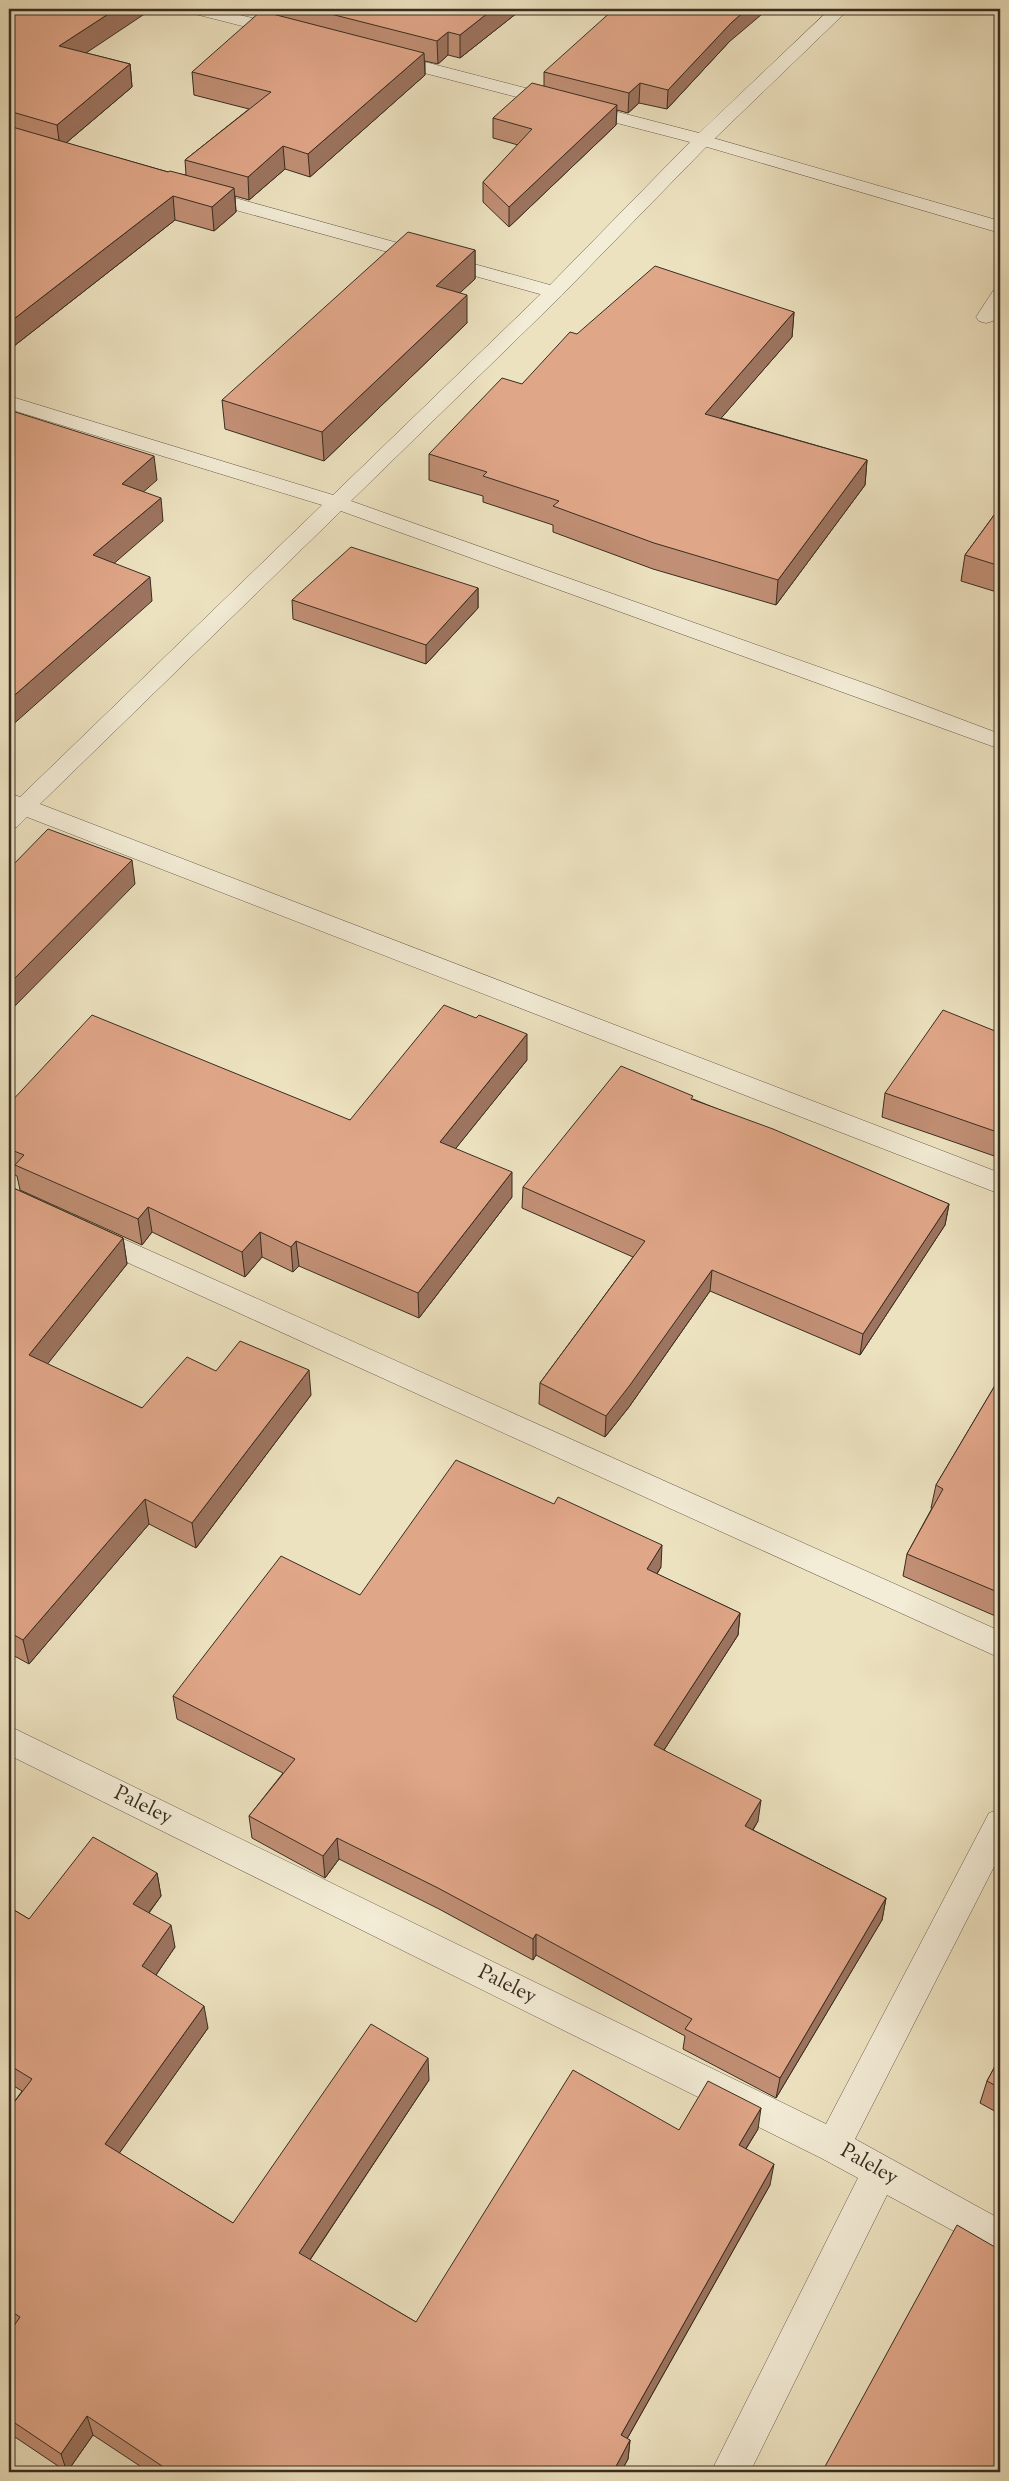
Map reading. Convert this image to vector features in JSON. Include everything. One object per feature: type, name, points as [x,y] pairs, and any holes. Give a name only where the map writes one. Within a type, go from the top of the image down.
[{"type":"street","points":[[198,9],[302,36]]},
{"type":"street","points":[[840,9],[704,140],[554,292],[14,809],[1000,1184]]},
{"type":"street","points":[[369,53],[704,140],[1000,227]]},
{"type":"street","points":[[180,189],[554,292]]},
{"type":"street","points":[[986,317],[1000,295]]},
{"type":"street","points":[[9,402],[335,502],[870,693],[1000,742]]},
{"type":"street","points":[[63,1222],[1000,1645]]},
{"type":"street","name":"Paleley","points":[[9,1740],[833,2146],[1000,2238]]},
{"type":"street","points":[[833,2146],[1000,1823]]},
{"type":"street","points":[[730,2472],[880,2171]]},
{"type":"building","points":[[9,9],[116,9],[59,46],[130,64],[57,125],[9,111]]},
{"type":"building","points":[[311,9],[493,9],[460,35],[448,32],[437,41]]},
{"type":"building","points":[[614,9],[747,9],[731,23],[668,90],[640,83],[629,93],[544,72]]},
{"type":"building","points":[[261,11],[424,53],[308,154],[283,146],[248,177],[185,160],[271,92],[192,72]]},
{"type":"building","points":[[532,83],[617,105],[509,207],[483,182],[532,129],[493,118]]},
{"type":"building","points":[[9,126],[168,172],[234,188],[212,207],[173,196],[10,322]]},
{"type":"building","points":[[408,232],[475,250],[436,286],[467,295],[322,432],[222,400]]},
{"type":"building","points":[[655,266],[794,312],[705,414],[867,460],[778,580],[654,543],[553,506],[559,501],[483,476],[487,472],[429,454],[502,378],[522,384],[570,332],[577,334]]},
{"type":"building","points":[[9,410],[154,456],[122,484],[161,498],[93,555],[150,577],[9,700]]},
{"type":"building","points":[[1000,507],[1000,566],[965,555]]},
{"type":"building","points":[[351,547],[478,588],[426,645],[292,600]]},
{"type":"building","points":[[48,829],[132,860],[9,984],[9,869]]},
{"type":"building","points":[[444,1005],[476,1018],[479,1015],[527,1034],[440,1142],[512,1172],[418,1293],[296,1241],[291,1247],[260,1232],[242,1252],[148,1207],[138,1219],[15,1165],[24,1155],[9,1149],[9,1104],[92,1015],[350,1120]]},
{"type":"building","points":[[943,1010],[1000,1033],[1000,1133],[885,1093]]},
{"type":"building","points":[[621,1066],[693,1096],[691,1099],[773,1129],[949,1204],[863,1334],[712,1270],[606,1416],[540,1383],[645,1241],[523,1187]]},
{"type":"building","points":[[9,1186],[123,1238],[29,1355],[142,1408],[187,1357],[216,1371],[240,1341],[309,1370],[192,1523],[145,1499],[23,1640],[9,1632]]},
{"type":"building","points":[[1000,1377],[1000,1593],[907,1554],[943,1489],[936,1485]]},
{"type":"building","points":[[456,1460],[554,1504],[558,1497],[662,1545],[647,1569],[740,1613],[654,1745],[761,1800],[745,1826],[886,1898],[780,2078],[685,2029],[692,2019],[536,1934],[533,1939],[438,1888],[337,1838],[323,1856],[249,1816],[295,1759],[173,1696],[281,1556],[360,1595]]},
{"type":"building","points":[[93,1837],[157,1873],[133,1904],[171,1925],[142,1966],[204,2006],[105,2144],[233,2223],[371,2024],[428,2058],[299,2253],[416,2322],[573,2070],[679,2130],[708,2081],[761,2108],[739,2145],[774,2164],[621,2435],[630,2440],[613,2472],[171,2472],[87,2416],[61,2454],[9,2419],[9,2333],[20,2317],[9,2310],[9,2109],[32,2079],[9,2065],[9,1907],[29,1919]]},
{"type":"building","points":[[1000,2057],[1000,2088],[987,2081]]},
{"type":"building","points":[[957,2225],[1000,2250],[1000,2472],[822,2472]]}]
